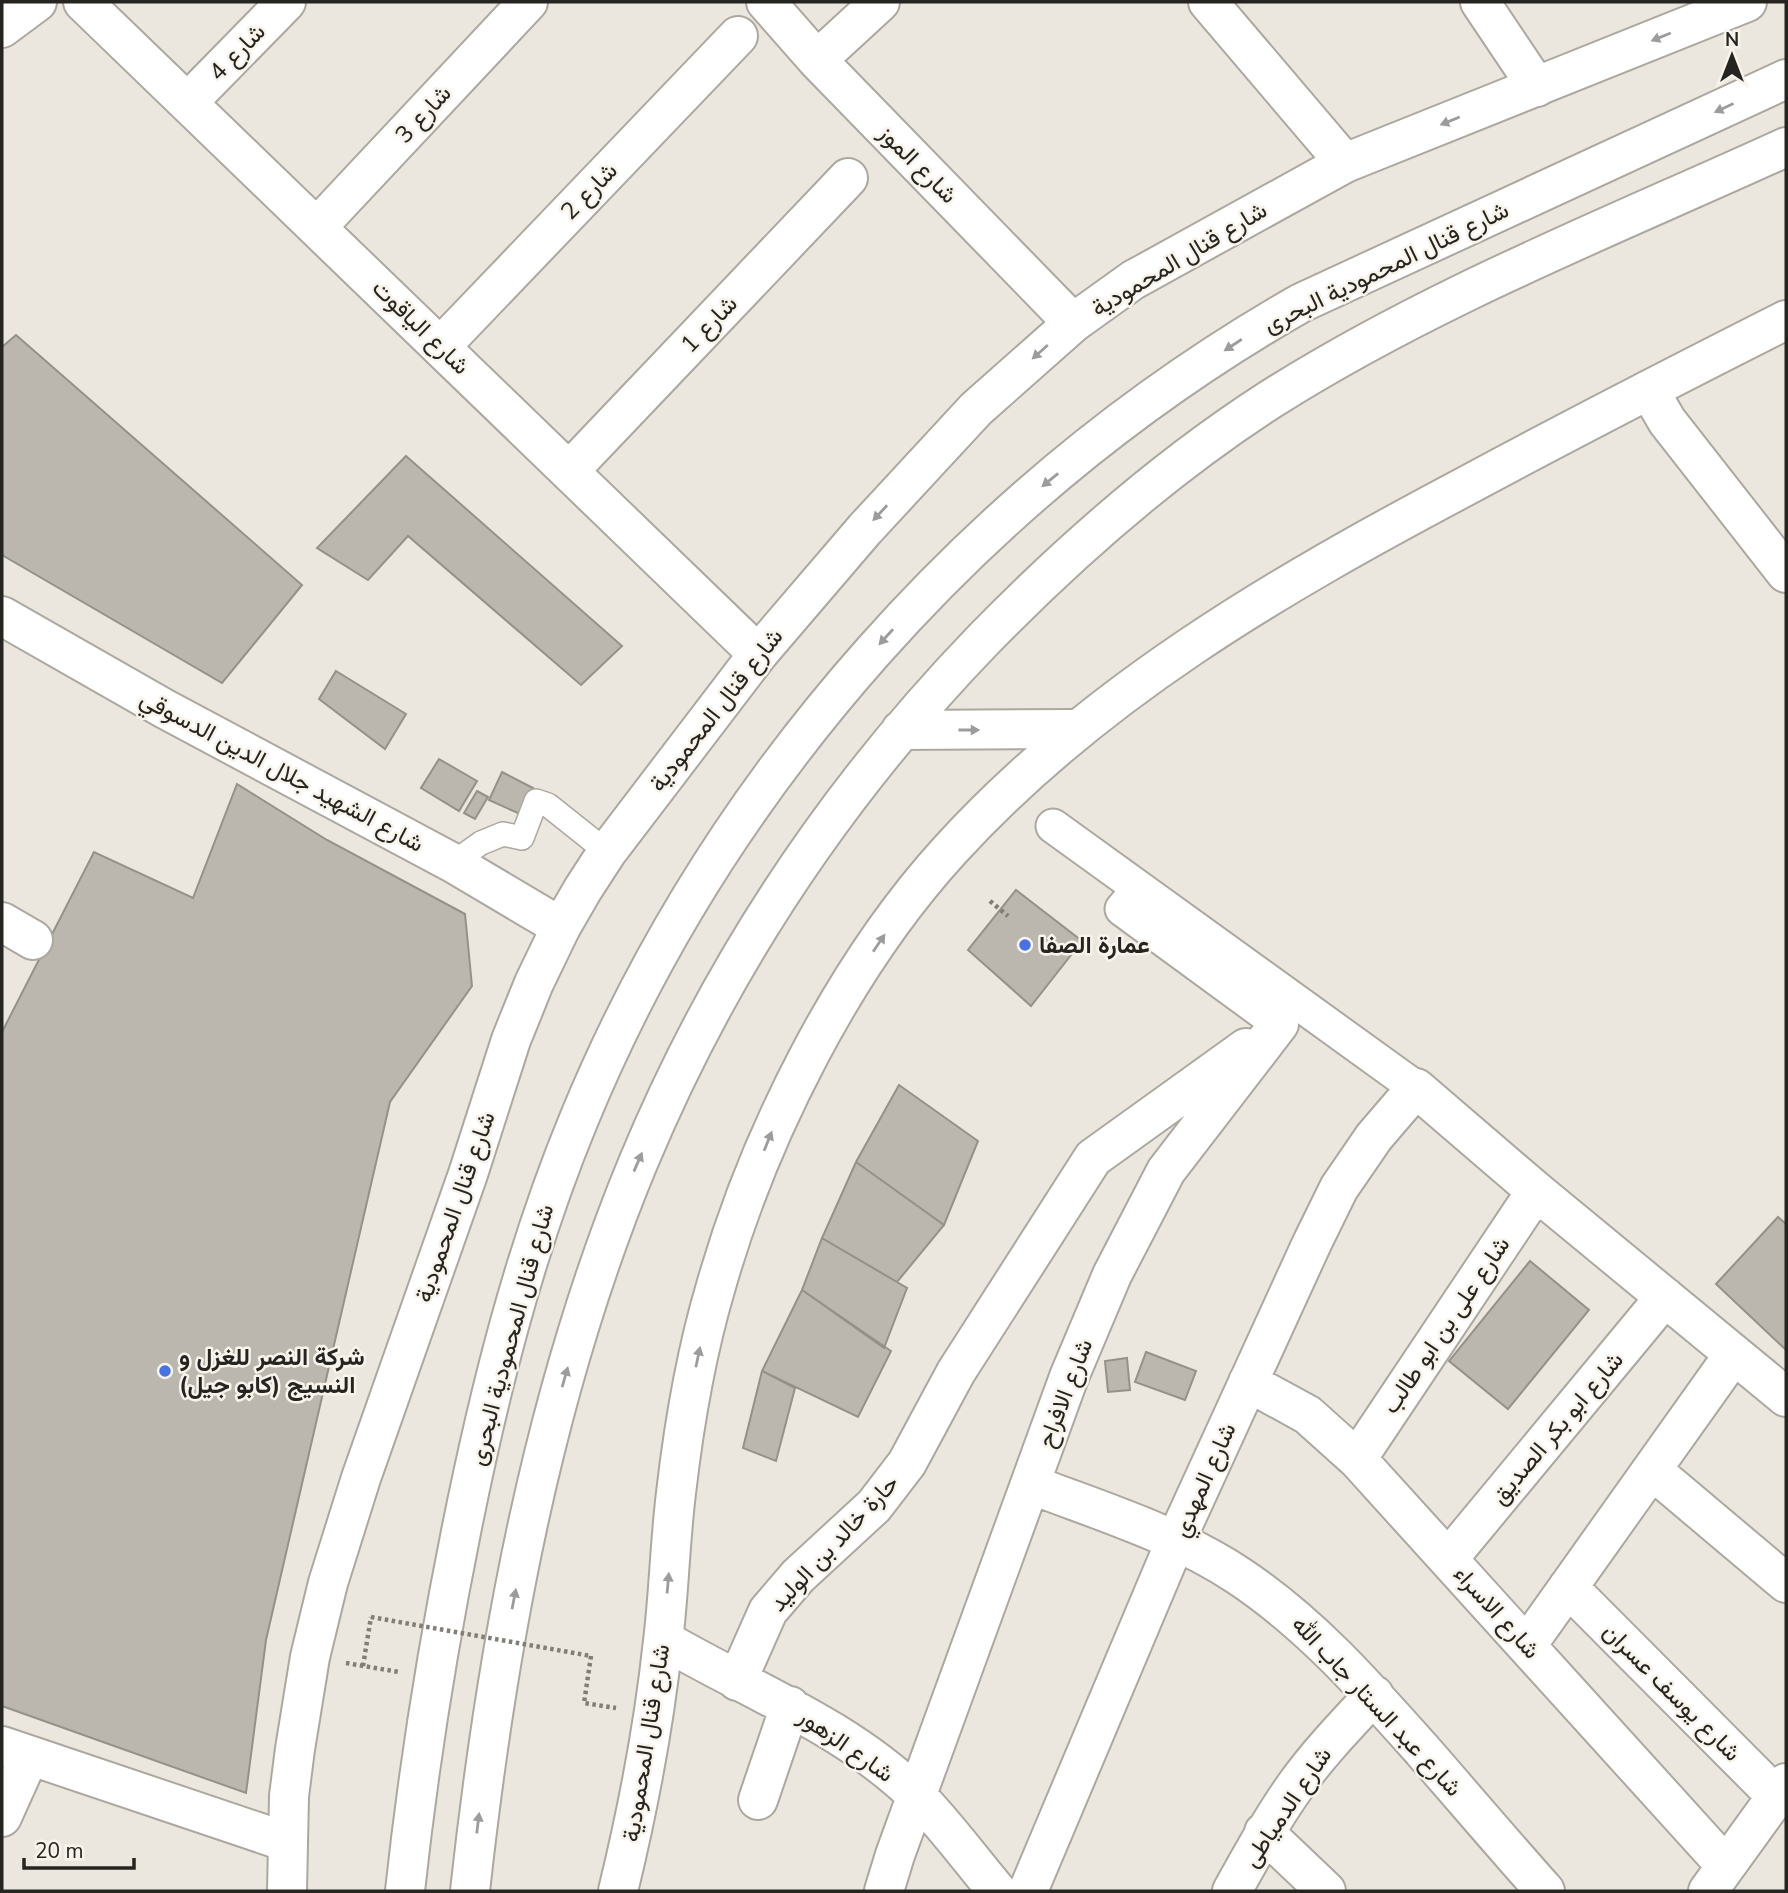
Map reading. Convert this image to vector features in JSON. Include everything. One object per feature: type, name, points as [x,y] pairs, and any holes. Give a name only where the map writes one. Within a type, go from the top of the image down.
[{"type":"street","name":"شارع الياقوت","points":[[83,2],[758,654]]},
{"type":"street","name":"شارع 4","points":[[188,102],[286,2]]},
{"type":"street","name":"شارع 3","points":[[317,227],[528,2]]},
{"type":"street","name":"شارع الموز","points":[[766,2],[817,60],[1073,323]]},
{"type":"street","points":[[817,60],[880,2]]},
{"type":"street","points":[[1208,2],[1345,163]]},
{"type":"street","points":[[1480,2],[1536,87]]},
{"type":"street","name":"شارع قنال المحمودية","points":[[287,1891],[289,1796],[295,1749],[310,1657],[328,1583],[361,1478],[468,1174],[511,1040],[534,982],[561,927],[607,852],[758,654],[865,529],[976,409],[1073,323],[1133,279],[1345,163],[1747,2]]},
{"type":"street","name":"شارع 2","points":[[441,346],[738,36]]},
{"type":"street","name":"شارع قنال المحمودية البحرى","points":[[405,1891],[434,1678],[474,1469],[518,1291],[546,1204],[579,1118],[615,1037],[657,958],[700,884],[747,812],[798,743],[852,676],[918,603],[973,549],[1041,488],[1122,422],[1185,376],[1301,303],[1786,79]]},
{"type":"street","points":[[470,1891],[487,1755],[527,1532],[565,1377],[598,1269],[638,1163],[679,1072],[737,961],[798,866],[848,797],[901,730],[957,667],[1017,606],[1079,548],[1144,493],[1266,403],[1331,362],[1454,298],[1786,147]]},
{"type":"street","name":"شارع 1","points":[[570,470],[849,178]]},
{"type":"street","name":"شارع قنال المحمودية","points":[[618,1891],[644,1774],[664,1640],[675,1497],[698,1355],[716,1286],[741,1208],[772,1132],[808,1057],[842,999],[895,919],[946,853],[988,810],[1078,729],[1147,675],[1220,625],[1346,549],[1786,320]]},
{"type":"street","points":[[1648,390],[1667,421],[1786,573]]},
{"type":"street","name":"شارع الشهيد جلال الدين الدسوقي","points":[[2,616],[165,709],[453,863],[561,927]]},
{"type":"street","points":[[901,730],[1078,729]]},
{"type":"street","points":[[1053,826],[1416,1088],[1536,1191],[1786,1397]]},
{"type":"street","points":[[1139,889],[1122,909],[1279,1024]]},
{"type":"street","name":"حارة خالد بن الوليد","points":[[737,1681],[768,1611],[798,1576],[874,1506],[907,1463],[956,1372],[1093,1158],[1279,1024]]},
{"type":"street","name":"شارع الافراح","points":[[884,1891],[1069,1377],[1112,1276],[1166,1171],[1279,1024]]},
{"type":"street","name":"شارع المهدي","points":[[1028,1891],[1176,1541],[1339,1188],[1374,1137],[1416,1088]]},
{"type":"street","name":"شارع على بن ابو طالب","points":[[1357,1459],[1536,1191]]},
{"type":"street","name":"شارع ابو بكر الصديق","points":[[1448,1559],[1665,1297]]},
{"type":"street","points":[[1527,1645],[1734,1354]]},
{"type":"street","name":"شارع الاسراء","points":[[1248,1382],[1308,1415],[1357,1459],[1527,1645],[1717,1878]]},
{"type":"street","points":[[1652,1470],[1786,1583]]},
{"type":"street","name":"شارع عبد الستار جاب الله","points":[[1030,1484],[1176,1541],[1237,1575],[1288,1611],[1374,1695],[1545,1891]]},
{"type":"street","name":"شارع يوسف عسران","points":[[1568,1587],[1780,1800]]},
{"type":"street","name":"شارع الزهور","points":[[664,1640],[737,1681],[790,1706],[859,1749],[918,1797],[997,1891]]},
{"type":"street","name":"شارع الدمياطى","points":[[1232,1891],[1264,1832],[1297,1784],[1374,1695]]},
{"type":"street","points":[[758,1800],[790,1706]]},
{"type":"street","points":[[2,1816],[15,1752],[287,1842]]},
{"type":"street","points":[[1717,1878],[1780,1800]]},
{"type":"street","points":[[1264,1832],[1326,1891]]},
{"type":"lane","points":[[453,863],[481,843],[503,834],[522,838],[536,801],[548,805],[607,852]]},
{"type":"path","points":[[990,901],[1008,916]]},
{"type":"path","points":[[363,1666],[371,1617],[591,1656],[584,1703]]},
{"type":"path","points":[[310,1657],[434,1678]]},
{"type":"building","points":[[16,335],[302,585],[222,683],[2,555],[2,347]]},
{"type":"building","points":[[406,456],[622,646],[581,685],[408,536],[368,580],[317,548]]},
{"type":"building","points":[[336,671],[406,714],[385,749],[319,699]]},
{"type":"building","points":[[439,759],[477,781],[459,811],[421,788]]},
{"type":"building","points":[[502,772],[533,788],[520,814],[489,800]]},
{"type":"building","name":"شركة النصر للغزل و النسيج (كابو جيل)","points":[[237,784],[327,840],[465,914],[472,986],[390,1102],[266,1640],[246,1793],[2,1706],[2,1032],[94,852],[193,898]]},
{"type":"building","points":[[477,791],[488,797],[475,819],[464,813]]},
{"type":"building","name":"عمارة الصفا","points":[[1016,890],[1082,941],[1031,1006],[968,950]]},
{"type":"building","points":[[899,1085],[978,1141],[944,1225],[856,1162]]},
{"type":"building","points":[[856,1162],[944,1225],[897,1282],[822,1238]]},
{"type":"building","points":[[1778,1217],[1786,1224],[1786,1350],[1716,1284]]},
{"type":"building","points":[[822,1238],[907,1288],[884,1348],[802,1290]]},
{"type":"building","points":[[1530,1261],[1589,1310],[1508,1409],[1449,1361]]},
{"type":"building","points":[[802,1290],[891,1351],[858,1417],[762,1371]]},
{"type":"building","points":[[1146,1352],[1196,1371],[1185,1400],[1135,1382]]},
{"type":"building","points":[[1127,1358],[1130,1390],[1108,1392],[1105,1361]]},
{"type":"building","points":[[762,1371],[795,1388],[776,1461],[743,1448]]},
{"type":"place","name":"عمارة الصفا","points":[[1025,945]]},
{"type":"place","name":"شركة النصر للغزل و النسيج (كابو جيل)","points":[[165,1371]]}]
